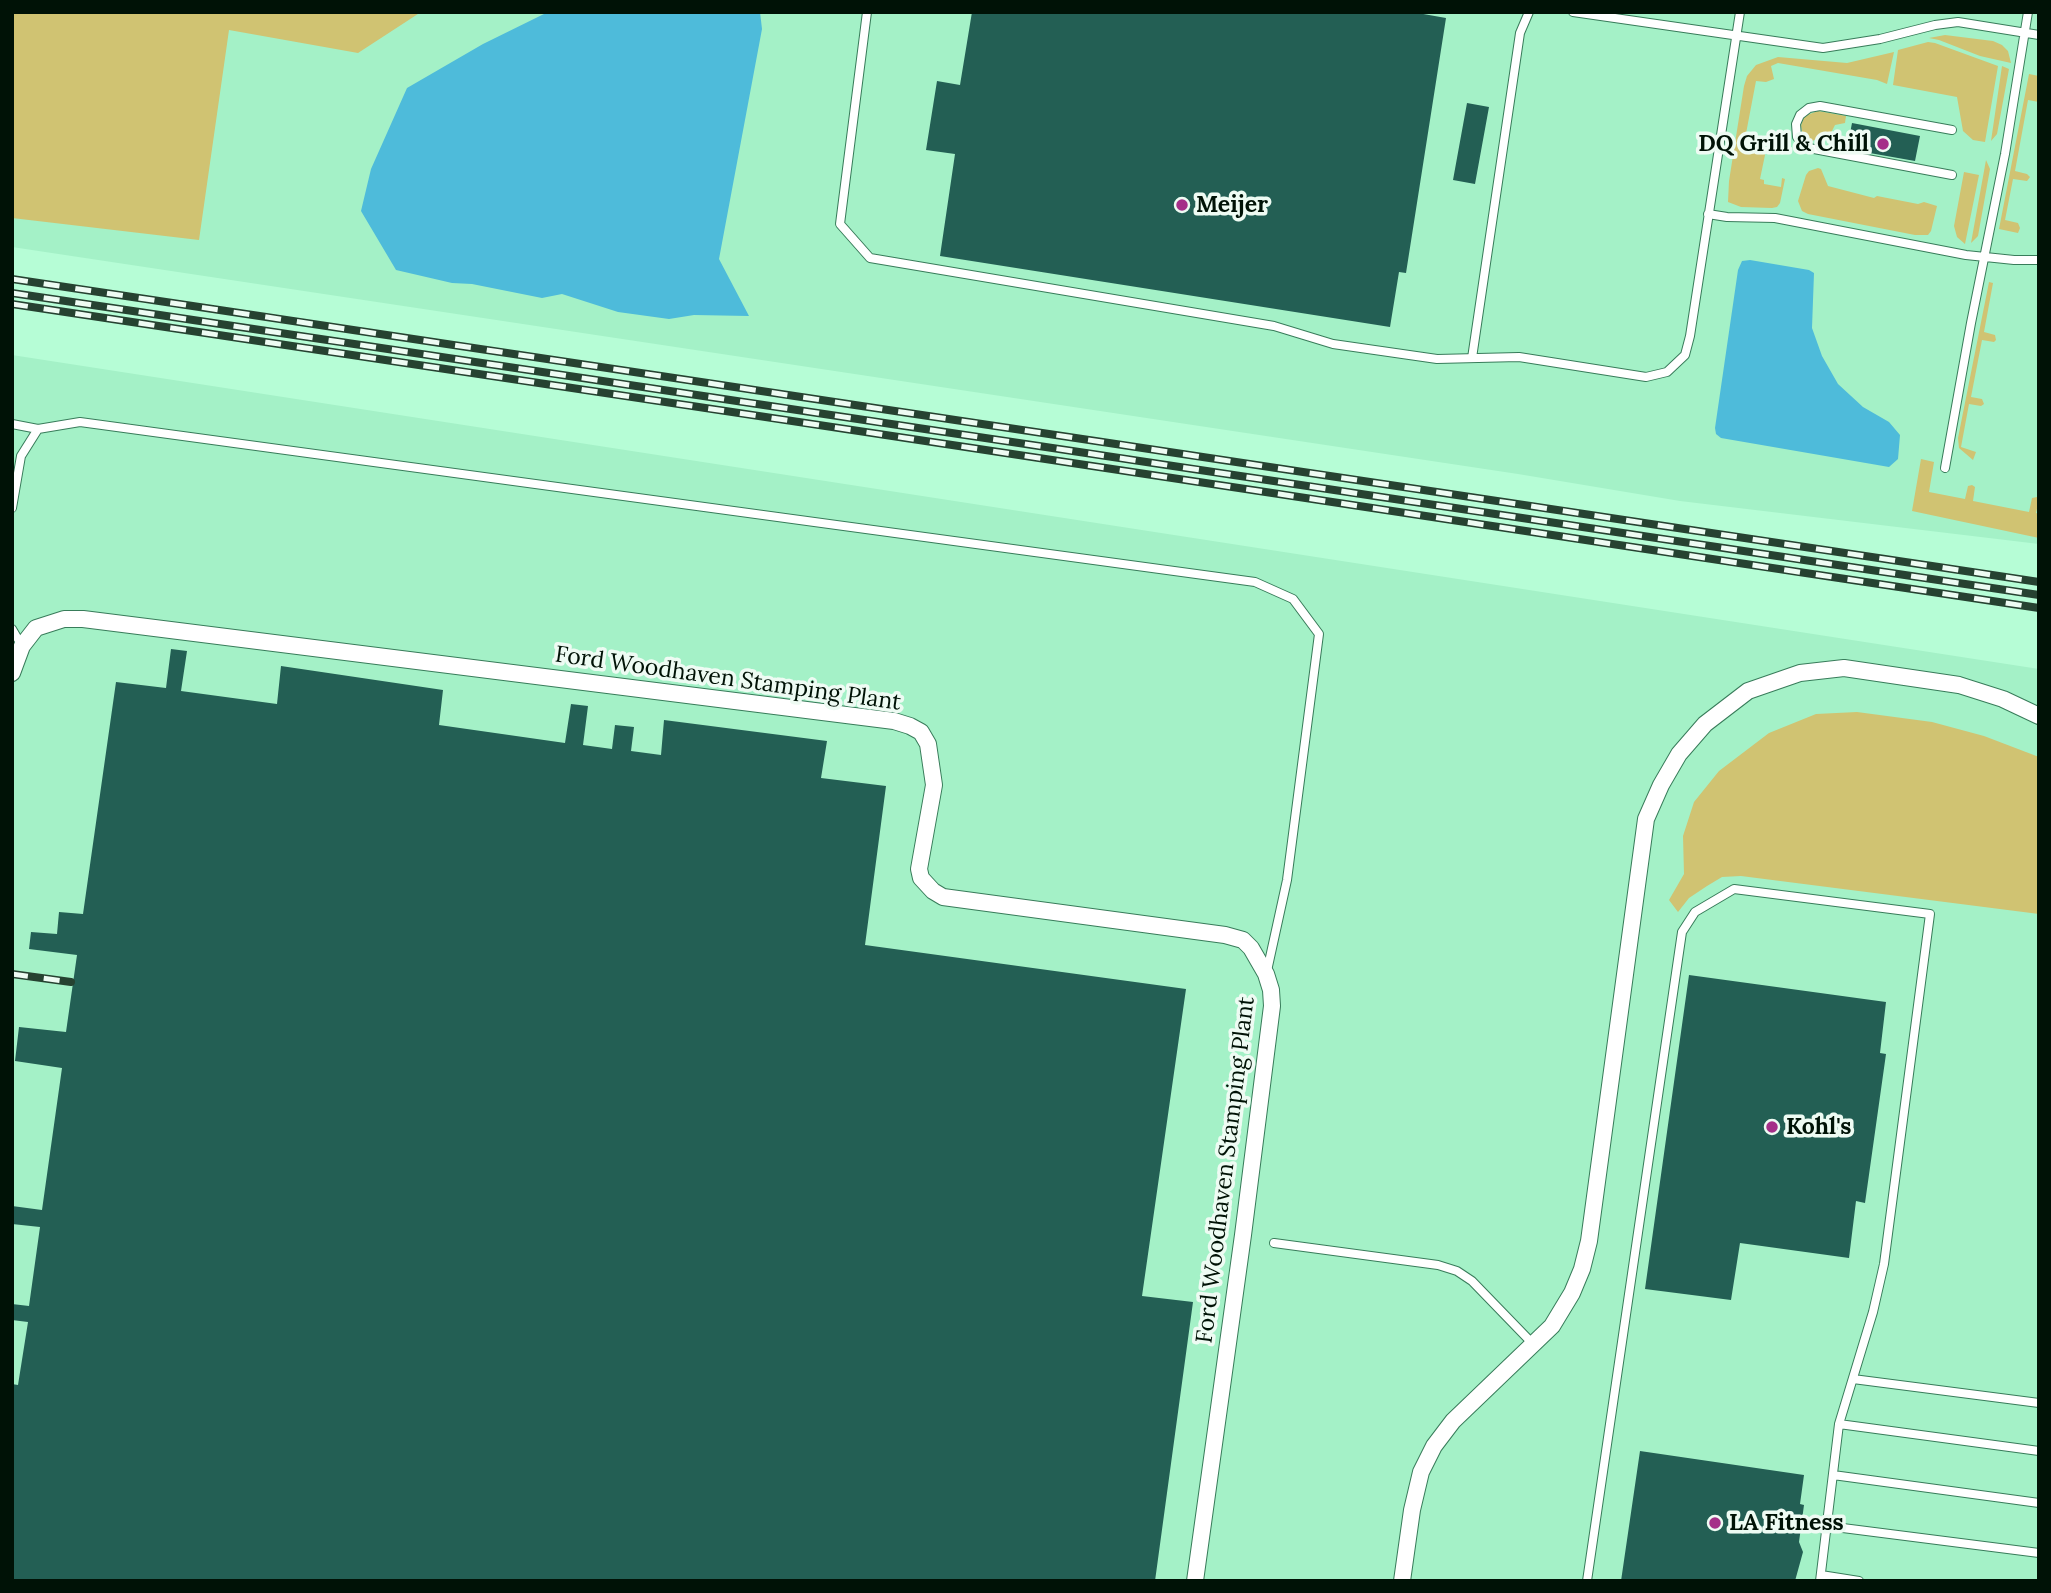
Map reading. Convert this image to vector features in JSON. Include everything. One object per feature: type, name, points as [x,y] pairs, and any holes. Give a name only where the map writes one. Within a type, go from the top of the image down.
[{"type":"street","name":"Ford Woodhaven Stamping Plant","points":[[12,673],[29,634],[47,623],[83,619],[894,722],[921,732],[928,744],[934,785],[919,869],[921,878],[933,891],[943,897],[1225,934],[1243,940],[1251,948],[1266,974],[1272,1006],[1195,1581]]},
{"type":"street","points":[[1402,1581],[1412,1510],[1421,1472],[1434,1446],[1453,1421],[1552,1326],[1573,1293],[1585,1260],[1646,819],[1679,754],[1705,724],[1748,691],[1801,673],[1844,668],[1959,685],[2003,699],[2039,716]]},
{"type":"lane","points":[[867,12],[840,224],[870,258],[1274,326],[1333,344],[1437,359],[1519,357],[1646,377],[1667,372],[1685,355],[1690,336],[1734,35],[1740,12]]},
{"type":"lane","points":[[1472,358],[1520,33],[1529,12]]},
{"type":"lane","points":[[1573,12],[1823,48],[1958,22],[2039,35]]},
{"type":"lane","points":[[1945,468],[2005,154],[2028,12]]},
{"type":"lane","points":[[1952,130],[1820,106],[1809,108],[1800,115],[1796,124],[1797,137],[1804,146],[1952,175]]},
{"type":"lane","points":[[1708,214],[1787,220],[1983,258],[2039,260]]},
{"type":"lane","points":[[12,424],[38,429],[80,422],[1255,582],[1268,587],[1293,599],[1319,634],[1287,880],[1266,974]]},
{"type":"lane","points":[[12,508],[21,456],[38,429]]},
{"type":"lane","points":[[12,629],[22,646]]},
{"type":"lane","points":[[1587,1581],[1682,932],[1695,912],[1734,889],[1930,914],[1884,1264],[1873,1312],[1839,1424],[1821,1578],[1859,1581]]},
{"type":"lane","points":[[1274,1243],[1438,1265],[1457,1270],[1472,1281],[1533,1344]]},
{"type":"lane","points":[[1853,1379],[2039,1403]]},
{"type":"lane","points":[[1839,1424],[2039,1451]]},
{"type":"lane","points":[[1833,1475],[2039,1503]]},
{"type":"lane","points":[[1827,1526],[2039,1553]]},
{"type":"shaded area","points":[[12,12],[2039,12],[2039,544],[1680,501],[1518,474],[12,247]]},
{"type":"shaded area","points":[[12,12],[421,12],[358,53],[229,30],[199,240],[12,218]]},
{"type":"shaded area","points":[[1945,35],[1993,41],[2008,51],[2011,63],[1980,56],[1929,38]]},
{"type":"shaded area","points":[[1928,42],[1998,66],[1985,142],[1973,140],[1963,131],[1957,97],[1893,85],[1898,50]]},
{"type":"shaded area","points":[[1894,52],[1887,84],[1778,63],[1771,66],[1774,79],[1756,81],[1744,144],[1763,150],[1765,155],[1760,179],[1764,180],[1764,184],[1781,187],[1782,178],[1785,179],[1780,203],[1772,208],[1741,207],[1728,202],[1744,86],[1747,76],[1756,65],[1778,57],[1847,63]]},
{"type":"shaded area","points":[[2002,66],[2009,69],[1997,134],[1991,141]]},
{"type":"shaded area","points":[[2029,74],[2039,76],[2039,102],[2028,100],[2015,171],[2030,177],[2027,181],[2013,179],[2005,220],[2018,223],[2018,233],[1999,229]]},
{"type":"shaded area","points":[[1818,111],[1846,116],[1845,123],[1835,125],[1831,133],[1836,149],[1832,148],[1827,137],[1808,143],[1803,137],[1803,119]]},
{"type":"shaded area","points":[[1986,160],[1990,169],[1978,236],[1971,243]]},
{"type":"shaded area","points":[[1821,169],[1828,186],[1874,198],[1877,196],[1937,206],[1931,231],[1928,235],[1915,235],[1802,211],[1798,201],[1806,175]]},
{"type":"shaded area","points":[[1964,172],[1979,175],[1965,244],[1957,237],[1954,226]]},
{"type":"shaded area","points":[[1989,282],[1993,283],[1984,332],[1995,335],[1996,340],[1982,340],[1971,397],[1982,399],[1984,404],[1969,404],[1961,447],[1976,452],[1973,460],[1959,448],[1958,438]]},
{"type":"shaded area","points":[[12,355],[2039,669],[2039,1581],[12,1581]]},
{"type":"shaded area","points":[[1921,459],[1934,462],[1929,492],[1965,499],[1968,486],[1972,485],[1975,487],[1973,501],[2029,512],[2032,498],[2037,497],[2039,538],[1912,511]]},
{"type":"shaded area","points":[[1857,712],[1932,722],[1984,736],[2039,757],[2039,914],[1741,876],[1722,877],[1689,898],[1678,912],[1669,900],[1684,874],[1683,836],[1694,802],[1719,771],[1769,733],[1816,714]]},
{"type":"water","points":[[548,12],[760,12],[762,29],[719,259],[749,316],[694,315],[669,319],[618,312],[562,294],[542,298],[472,284],[452,283],[396,270],[361,211],[371,169],[407,88],[483,44]]},
{"type":"water","points":[[1750,260],[1814,273],[1812,328],[1822,356],[1838,384],[1863,407],[1889,422],[1900,435],[1898,459],[1889,467],[1721,438],[1716,434],[1738,270],[1742,261]]},
{"type":"building","name":"Meijer","points":[[972,12],[1412,12],[1446,18],[1406,273],[1399,272],[1390,327],[940,256],[955,154],[926,150],[937,81],[960,85]]},
{"type":"building","points":[[1467,103],[1489,107],[1475,184],[1453,180]]},
{"type":"building","name":"DQ Grill & Chill","points":[[1852,123],[1920,136],[1915,161],[1847,149]]},
{"type":"building","points":[[171,649],[187,651],[181,691],[277,704],[281,666],[443,690],[439,725],[565,743],[571,704],[588,706],[583,745],[612,749],[615,725],[634,727],[631,751],[661,755],[664,720],[827,741],[821,778],[886,786],[865,945],[1186,989],[1142,1296],[1193,1302],[1155,1581],[12,1581],[12,1384],[18,1385],[28,1322],[12,1320],[12,1304],[29,1306],[40,1227],[12,1224],[12,1206],[42,1210],[62,1068],[15,1061],[19,1027],[66,1032],[77,955],[29,949],[31,932],[57,934],[59,912],[83,914],[116,682],[166,688]]},
{"type":"building","name":"Kohl's","points":[[1689,975],[1886,1002],[1880,1053],[1886,1054],[1865,1203],[1856,1201],[1849,1258],[1740,1243],[1731,1300],[1645,1289]]},
{"type":"building","name":"LA Fitness","points":[[1640,1451],[1804,1475],[1800,1504],[1804,1505],[1799,1542],[1803,1552],[1795,1581],[1621,1581]]},
{"type":"railway","points":[[12,279],[2039,582]]},
{"type":"railway","points":[[12,293],[2039,595]]},
{"type":"railway","points":[[12,304],[2039,608]]},
{"type":"railway","points":[[12,974],[71,982]]},
{"type":"place","name":"DQ Grill & Chill","points":[[1883,144]]},
{"type":"place","name":"Meijer","points":[[1182,205]]},
{"type":"place","name":"Kohl's","points":[[1772,1127]]},
{"type":"place","name":"LA Fitness","points":[[1715,1523]]}]
